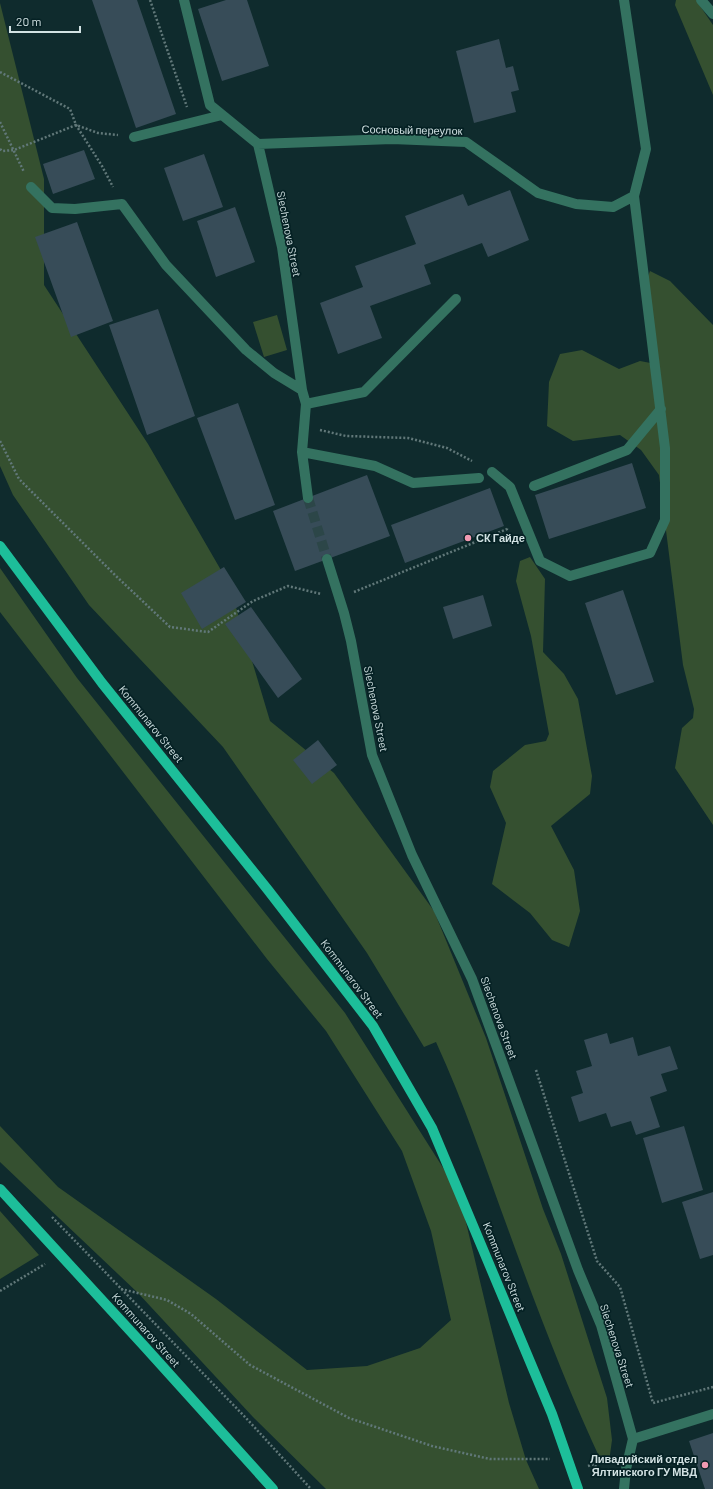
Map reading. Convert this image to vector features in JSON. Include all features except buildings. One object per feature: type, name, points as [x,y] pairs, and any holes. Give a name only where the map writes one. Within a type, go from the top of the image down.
[{"type":"main road","name":"Kommunarov Street","points":[[0,546],[102,683],[263,884],[373,1026],[432,1128],[552,1414],[578,1489]]},
{"type":"main road","name":"Kommunarov Street","points":[[0,1189],[274,1489]]},
{"type":"street","points":[[184,0],[210,105],[258,144]]},
{"type":"street","points":[[492,472],[510,487],[540,561],[570,576],[650,553],[664,520],[665,448],[634,196],[646,149],[624,0]]},
{"type":"street","points":[[701,0],[713,14]]},
{"type":"street","points":[[134,137],[222,115]]},
{"type":"street","name":"Сосновый переулок","points":[[258,144],[392,139],[466,142],[538,192],[576,204],[613,207],[634,196]]},
{"type":"street","name":"Siechenova Street","points":[[258,144],[282,247],[302,390],[306,404],[302,452],[308,498]]},
{"type":"street","points":[[31,187],[52,208],[75,209],[122,204],[166,265],[246,350],[274,373],[302,390]]},
{"type":"street","points":[[306,404],[364,392],[456,299]]},
{"type":"street","points":[[534,486],[627,450],[660,409]]},
{"type":"street","points":[[302,452],[375,466],[413,483],[479,478]]},
{"type":"street","name":"Siechenova Street","points":[[327,559],[340,598],[351,641],[372,755],[412,855],[472,979],[573,1256],[601,1325],[633,1439],[626,1469],[624,1489]]},
{"type":"street","points":[[633,1439],[713,1414]]},
{"type":"path","points":[[150,0],[192,123]]},
{"type":"path","points":[[0,72],[70,109],[76,125],[102,166],[122,204]]},
{"type":"path","points":[[0,122],[31,187]]},
{"type":"path","points":[[0,149],[2,151],[14,150],[76,125],[98,133],[134,137]]},
{"type":"path","points":[[304,426],[346,436],[408,438],[434,444],[447,448],[492,472]]},
{"type":"path","points":[[0,441],[19,480],[170,627],[208,632],[253,601],[288,586],[340,598],[507,529],[505,522]]},
{"type":"path","points":[[536,1070],[597,1261],[620,1288],[654,1403],[713,1386]]},
{"type":"path","points":[[52,1217],[246,1418],[311,1489]]},
{"type":"path","points":[[0,1291],[46,1263]]},
{"type":"path","points":[[121,1289],[167,1300],[191,1314],[250,1366],[349,1418],[432,1446],[490,1459],[552,1459],[550,1452]]},
{"type":"path","points":[[594,1464],[600,1472],[612,1470]]},
{"type":"green space","points":[[676,0],[696,0],[713,25],[713,95],[675,5]]},
{"type":"green space","points":[[0,3],[44,179],[44,285],[148,444],[229,584],[270,721],[334,773],[434,911],[486,1038],[543,1209],[561,1254],[607,1398],[612,1440],[609,1462],[603,1465],[553,1348],[465,1111],[436,1042],[424,1047],[367,953],[223,747],[89,605],[13,495],[0,466]]},
{"type":"green space","points":[[650,271],[670,281],[713,325],[713,825],[675,768],[682,728],[693,718],[694,709],[683,665],[659,475],[641,450],[620,435],[573,441],[547,426],[549,382],[560,354],[582,350],[619,369],[640,361],[656,364],[644,287]]},
{"type":"green space","points":[[277,315],[287,350],[264,357],[253,322]]},
{"type":"green space","points":[[530,557],[545,579],[543,652],[564,674],[578,699],[592,776],[590,794],[551,826],[574,870],[580,911],[569,947],[552,940],[530,913],[492,884],[506,823],[490,787],[493,771],[525,745],[546,741],[549,734],[531,636],[516,581],[520,561]]},
{"type":"green space","points":[[0,568],[77,678],[345,1013],[459,1193],[509,1403],[526,1460],[539,1489],[326,1489],[253,1417],[138,1293],[0,1162],[0,1126],[58,1187],[216,1299],[307,1370],[367,1366],[420,1348],[451,1320],[431,1231],[402,1151],[326,1031],[267,959],[0,612]]},
{"type":"green space","points":[[0,1211],[39,1255],[0,1279]]},
{"type":"tunnel","points":[[308,498],[327,559]]},
{"type":"place","name":"СК Гайде","points":[[468,538]]},
{"type":"place","name":"Ливадийский отдел Ялтинского ГУ МВД","points":[[705,1465]]}]
